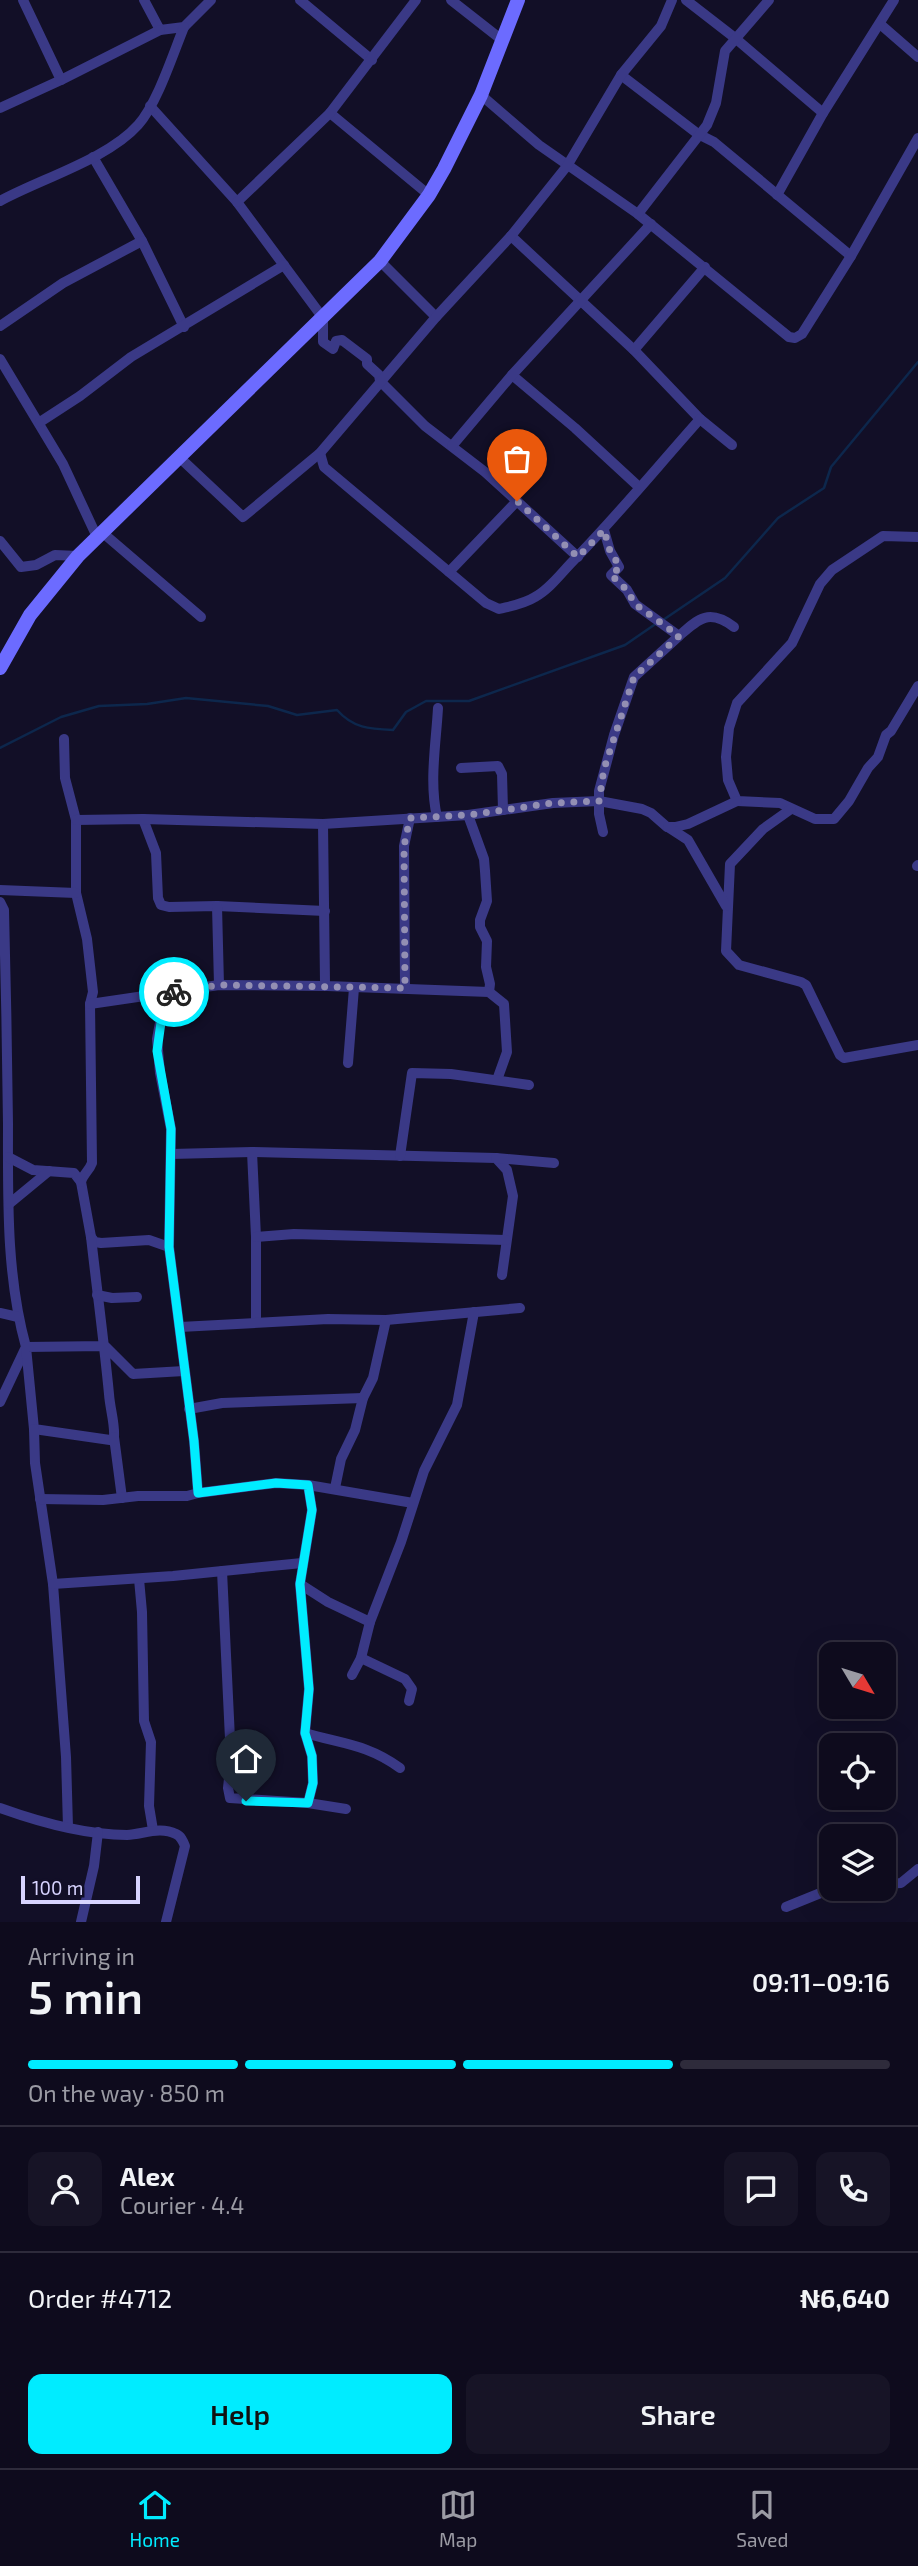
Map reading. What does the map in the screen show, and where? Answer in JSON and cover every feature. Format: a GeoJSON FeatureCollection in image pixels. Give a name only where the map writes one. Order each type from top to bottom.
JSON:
{"type":"FeatureCollection","features":[{"type":"Feature","properties":{"kind":"main road"},"geometry":{"type":"LineString","coordinates":[[0,667],[30,615],[78,556],[380,261],[429,195],[481,95],[518,0]]}},
{"type":"Feature","properties":{"kind":"street"},"geometry":{"type":"LineString","coordinates":[[23,0],[61,80]]}},
{"type":"Feature","properties":{"kind":"street"},"geometry":{"type":"LineString","coordinates":[[144,0],[160,30]]}},
{"type":"Feature","properties":{"kind":"street"},"geometry":{"type":"LineString","coordinates":[[0,201],[93,157],[140,124],[184,27],[211,0]]}},
{"type":"Feature","properties":{"kind":"street"},"geometry":{"type":"LineString","coordinates":[[300,0],[372,60]]}},
{"type":"Feature","properties":{"kind":"street"},"geometry":{"type":"LineString","coordinates":[[237,202],[330,113],[416,0]]}},
{"type":"Feature","properties":{"kind":"street"},"geometry":{"type":"LineString","coordinates":[[451,0],[502,40]]}},
{"type":"Feature","properties":{"kind":"street"},"geometry":{"type":"LineString","coordinates":[[179,457],[243,517],[320,453],[436,317],[511,236],[567,166],[621,75],[661,26],[672,0]]}},
{"type":"Feature","properties":{"kind":"street"},"geometry":{"type":"LineString","coordinates":[[686,0],[823,113]]}},
{"type":"Feature","properties":{"kind":"street"},"geometry":{"type":"LineString","coordinates":[[638,214],[707,125],[712,114],[725,51],[769,0]]}},
{"type":"Feature","properties":{"kind":"street"},"geometry":{"type":"LineString","coordinates":[[777,195],[823,113],[894,0]]}},
{"type":"Feature","properties":{"kind":"street"},"geometry":{"type":"LineString","coordinates":[[880,24],[918,57]]}},
{"type":"Feature","properties":{"kind":"street"},"geometry":{"type":"LineString","coordinates":[[0,108],[160,30],[184,27]]}},
{"type":"Feature","properties":{"kind":"street"},"geometry":{"type":"LineString","coordinates":[[621,75],[698,134],[714,142],[850,256]]}},
{"type":"Feature","properties":{"kind":"street"},"geometry":{"type":"LineString","coordinates":[[481,95],[539,145],[638,214],[789,337],[795,338],[802,334],[850,256],[918,138]]}},
{"type":"Feature","properties":{"kind":"street"},"geometry":{"type":"LineString","coordinates":[[150,106],[237,202],[323,318],[323,342],[327,347],[333,349],[336,341],[342,340],[367,359],[367,364],[379,375],[380,381],[425,426],[517,501],[578,557]]}},
{"type":"Feature","properties":{"kind":"street"},"geometry":{"type":"LineString","coordinates":[[330,113],[429,195]]}},
{"type":"Feature","properties":{"kind":"street"},"geometry":{"type":"LineString","coordinates":[[93,157],[142,241],[184,327]]}},
{"type":"Feature","properties":{"kind":"street"},"geometry":{"type":"LineString","coordinates":[[452,446],[512,375],[651,224]]}},
{"type":"Feature","properties":{"kind":"street"},"geometry":{"type":"LineString","coordinates":[[511,236],[634,350],[701,419],[732,445]]}},
{"type":"Feature","properties":{"kind":"street"},"geometry":{"type":"LineString","coordinates":[[0,326],[63,284],[142,241]]}},
{"type":"Feature","properties":{"kind":"street"},"geometry":{"type":"LineString","coordinates":[[380,261],[436,317]]}},
{"type":"Feature","properties":{"kind":"street"},"geometry":{"type":"LineString","coordinates":[[40,422],[80,396],[119,365],[284,265]]}},
{"type":"Feature","properties":{"kind":"street"},"geometry":{"type":"LineString","coordinates":[[634,350],[705,267]]}},
{"type":"Feature","properties":{"kind":"street"},"geometry":{"type":"LineString","coordinates":[[0,359],[40,422],[100,535],[201,617]]}},
{"type":"Feature","properties":{"kind":"street"},"geometry":{"type":"LineString","coordinates":[[512,375],[639,487]]}},
{"type":"Feature","properties":{"kind":"street"},"geometry":{"type":"LineString","coordinates":[[320,453],[324,467],[486,603],[499,609],[519,605],[537,597],[604,530],[701,419]]}},
{"type":"Feature","properties":{"kind":"street"},"geometry":{"type":"LineString","coordinates":[[449,572],[517,501]]}},
{"type":"Feature","properties":{"kind":"street"},"geometry":{"type":"LineString","coordinates":[[604,530],[610,551],[620,567],[611,575],[627,590],[635,604],[679,636]]}},
{"type":"Feature","properties":{"kind":"street"},"geometry":{"type":"LineString","coordinates":[[737,801],[728,779],[726,757],[729,728],[737,703],[792,643],[820,584],[832,569],[883,536],[918,537]]}},
{"type":"Feature","properties":{"kind":"street"},"geometry":{"type":"LineString","coordinates":[[0,541],[21,567],[36,565],[55,555],[78,556]]}},
{"type":"Feature","properties":{"kind":"street"},"geometry":{"type":"LineString","coordinates":[[603,832],[599,801],[604,769],[634,677],[699,619],[715,617],[734,627]]}},
{"type":"Feature","properties":{"kind":"street"},"geometry":{"type":"LineString","coordinates":[[667,827],[688,824],[737,801],[780,803],[815,819],[834,819],[878,757],[886,735],[918,686]]}},
{"type":"Feature","properties":{"kind":"street"},"geometry":{"type":"LineString","coordinates":[[437,817],[433,775],[438,708]]}},
{"type":"Feature","properties":{"kind":"street"},"geometry":{"type":"LineString","coordinates":[[8,1157],[33,1170],[79,1177],[89,1170],[92,1163],[90,1004],[93,992],[87,939],[76,893],[76,820],[65,778],[64,739]]}},
{"type":"Feature","properties":{"kind":"street"},"geometry":{"type":"LineString","coordinates":[[461,768],[498,766],[502,774],[503,810]]}},
{"type":"Feature","properties":{"kind":"street"},"geometry":{"type":"LineString","coordinates":[[76,820],[323,824],[468,815],[553,803],[599,801],[642,808],[688,840],[727,907]]}},
{"type":"Feature","properties":{"kind":"street"},"geometry":{"type":"LineString","coordinates":[[791,809],[763,829],[730,864],[726,951],[739,965],[806,985],[844,1058],[918,1045]]}},
{"type":"Feature","properties":{"kind":"street"},"geometry":{"type":"LineString","coordinates":[[468,815],[484,859],[487,901],[480,927],[488,941],[486,967],[489,992]]}},
{"type":"Feature","properties":{"kind":"street"},"geometry":{"type":"LineString","coordinates":[[405,988],[404,846],[410,818]]}},
{"type":"Feature","properties":{"kind":"street"},"geometry":{"type":"LineString","coordinates":[[143,819],[156,853],[158,898],[161,905],[169,908],[217,906],[325,911]]}},
{"type":"Feature","properties":{"kind":"street"},"geometry":{"type":"LineString","coordinates":[[323,824],[327,986]]}},
{"type":"Feature","properties":{"kind":"street"},"geometry":{"type":"LineString","coordinates":[[0,890],[76,893]]}},
{"type":"Feature","properties":{"kind":"street"},"geometry":{"type":"LineString","coordinates":[[0,902],[4,910],[8,1157],[4,1183],[9,1204],[13,1285],[26,1347],[35,1463],[53,1584],[66,1757],[68,1827]]}},
{"type":"Feature","properties":{"kind":"street"},"geometry":{"type":"LineString","coordinates":[[217,906],[219,985]]}},
{"type":"Feature","properties":{"kind":"street"},"geometry":{"type":"LineString","coordinates":[[90,1004],[219,985],[489,992],[504,1004],[506,1018],[507,1052],[497,1080]]}},
{"type":"Feature","properties":{"kind":"street"},"geometry":{"type":"LineString","coordinates":[[348,1063],[354,988]]}},
{"type":"Feature","properties":{"kind":"street"},"geometry":{"type":"LineString","coordinates":[[167,993],[157,1051],[169,1112],[169,1247],[198,1493]]}},
{"type":"Feature","properties":{"kind":"street"},"geometry":{"type":"LineString","coordinates":[[400,1156],[412,1073],[451,1074],[530,1085]]}},
{"type":"Feature","properties":{"kind":"street"},"geometry":{"type":"LineString","coordinates":[[171,1154],[253,1152],[496,1158],[554,1163]]}},
{"type":"Feature","properties":{"kind":"street"},"geometry":{"type":"LineString","coordinates":[[253,1152],[256,1322]]}},
{"type":"Feature","properties":{"kind":"street"},"geometry":{"type":"LineString","coordinates":[[496,1158],[507,1170],[513,1196],[502,1275]]}},
{"type":"Feature","properties":{"kind":"street"},"geometry":{"type":"LineString","coordinates":[[9,1204],[49,1171]]}},
{"type":"Feature","properties":{"kind":"street"},"geometry":{"type":"LineString","coordinates":[[79,1177],[91,1237],[122,1498]]}},
{"type":"Feature","properties":{"kind":"street"},"geometry":{"type":"LineString","coordinates":[[256,1237],[294,1234],[506,1240]]}},
{"type":"Feature","properties":{"kind":"street"},"geometry":{"type":"LineString","coordinates":[[91,1237],[95,1242],[101,1243],[149,1241],[169,1247]]}},
{"type":"Feature","properties":{"kind":"street"},"geometry":{"type":"LineString","coordinates":[[97,1295],[112,1298],[137,1297]]}},
{"type":"Feature","properties":{"kind":"street"},"geometry":{"type":"LineString","coordinates":[[180,1327],[256,1322],[386,1320],[520,1308]]}},
{"type":"Feature","properties":{"kind":"street"},"geometry":{"type":"LineString","coordinates":[[0,1312],[18,1317]]}},
{"type":"Feature","properties":{"kind":"street"},"geometry":{"type":"LineString","coordinates":[[352,1675],[361,1658],[370,1622],[428,1462],[457,1405],[474,1312]]}},
{"type":"Feature","properties":{"kind":"street"},"geometry":{"type":"LineString","coordinates":[[335,1488],[341,1459],[355,1430],[363,1398],[373,1378],[386,1320]]}},
{"type":"Feature","properties":{"kind":"street"},"geometry":{"type":"LineString","coordinates":[[26,1347],[105,1346],[133,1374],[184,1371]]}},
{"type":"Feature","properties":{"kind":"street"},"geometry":{"type":"LineString","coordinates":[[0,1402],[26,1347]]}},
{"type":"Feature","properties":{"kind":"street"},"geometry":{"type":"LineString","coordinates":[[189,1409],[222,1403],[363,1398]]}},
{"type":"Feature","properties":{"kind":"street"},"geometry":{"type":"LineString","coordinates":[[34,1429],[110,1440],[114,1437]]}},
{"type":"Feature","properties":{"kind":"street"},"geometry":{"type":"LineString","coordinates":[[40,1499],[86,1501],[187,1496],[276,1483],[335,1488],[413,1503]]}},
{"type":"Feature","properties":{"kind":"street"},"geometry":{"type":"LineString","coordinates":[[308,1485],[312,1510],[300,1584],[309,1689],[305,1733],[312,1756],[313,1783],[308,1803]]}},
{"type":"Feature","properties":{"kind":"street"},"geometry":{"type":"LineString","coordinates":[[53,1584],[139,1579],[302,1563]]}},
{"type":"Feature","properties":{"kind":"street"},"geometry":{"type":"LineString","coordinates":[[222,1570],[231,1760],[228,1788],[230,1798],[308,1803],[346,1809]]}},
{"type":"Feature","properties":{"kind":"street"},"geometry":{"type":"LineString","coordinates":[[139,1579],[144,1721],[151,1742],[149,1806],[153,1830]]}},
{"type":"Feature","properties":{"kind":"street"},"geometry":{"type":"LineString","coordinates":[[300,1584],[328,1602],[370,1622]]}},
{"type":"Feature","properties":{"kind":"street"},"geometry":{"type":"LineString","coordinates":[[361,1658],[405,1679],[412,1689],[409,1701]]}},
{"type":"Feature","properties":{"kind":"street"},"geometry":{"type":"LineString","coordinates":[[305,1733],[369,1749],[400,1768]]}},
{"type":"Feature","properties":{"kind":"street"},"geometry":{"type":"LineString","coordinates":[[0,1808],[68,1827],[98,1832],[129,1835],[153,1830],[177,1834],[185,1846],[166,1922]]}},
{"type":"Feature","properties":{"kind":"street"},"geometry":{"type":"LineString","coordinates":[[81,1922],[94,1866],[98,1832]]}},
{"type":"Feature","properties":{"kind":"street"},"geometry":{"type":"LineString","coordinates":[[896,1883],[901,1883],[918,1869]]}},
{"type":"Feature","properties":{"kind":"street"},"geometry":{"type":"LineString","coordinates":[[786,1907],[819,1894]]}},
{"type":"Feature","properties":{"kind":"waterway"},"geometry":{"type":"LineString","coordinates":[[663,620],[725,578],[778,518],[824,488],[831,467],[918,362]]}},
{"type":"Feature","properties":{"kind":"waterway"},"geometry":{"type":"LineString","coordinates":[[0,748],[61,717],[99,706],[147,704],[186,698],[268,706],[297,715],[337,710],[349,721],[362,726],[393,730],[406,712],[426,701],[469,701],[625,645],[657,623]]}},
{"type":"Feature","properties":{"kind":"way so far"},"geometry":{"type":"LineString","coordinates":[[174,992],[219,985],[405,988],[404,846],[410,818],[468,815],[573,801],[599,801],[604,769],[634,677],[679,636],[635,604],[627,590],[611,575],[620,567],[610,551],[604,530],[578,557],[517,501]]}},
{"type":"Feature","properties":{"kind":"route"},"geometry":{"type":"LineString","coordinates":[[174,992],[167,993],[164,1001],[157,1051],[171,1129],[169,1247],[194,1441],[198,1493],[276,1483],[308,1485],[312,1510],[300,1584],[309,1689],[305,1733],[312,1756],[313,1783],[308,1803],[246,1801]]}}]}
